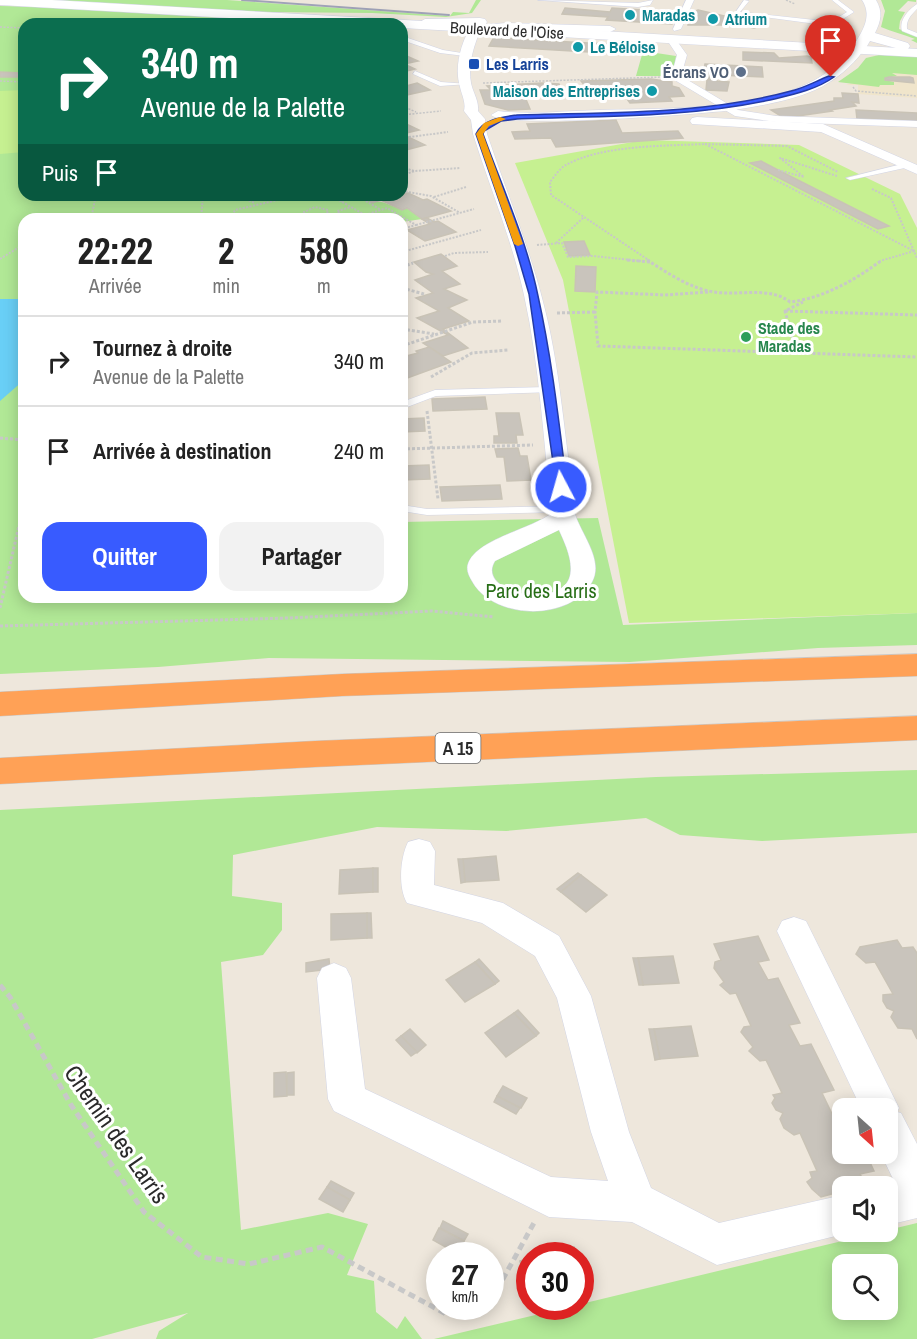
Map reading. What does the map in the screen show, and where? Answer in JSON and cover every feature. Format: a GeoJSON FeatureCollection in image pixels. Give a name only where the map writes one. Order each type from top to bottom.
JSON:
{"type":"FeatureCollection","features":[{"type":"Feature","properties":{"kind":"highway"},"geometry":{"type":"LineString","coordinates":[[0,704],[342,685],[917,665]]}},
{"type":"Feature","properties":{"kind":"highway","name":"A 15"},"geometry":{"type":"LineString","coordinates":[[0,771],[315,754],[917,728]]}},
{"type":"Feature","properties":{"kind":"main road"},"geometry":{"type":"LineString","coordinates":[[862,43],[876,18],[875,9],[869,0]]}},
{"type":"Feature","properties":{"kind":"main road","name":"Boulevard de l'Oise"},"geometry":{"type":"LineString","coordinates":[[0,1],[291,18]]}},
{"type":"Feature","properties":{"kind":"main road","name":"Boulevard de l'Oise"},"geometry":{"type":"LineString","coordinates":[[241,15],[481,20],[910,47]]}},
{"type":"Feature","properties":{"kind":"main road","name":"Boulevard de l'Oise"},"geometry":{"type":"LineString","coordinates":[[408,20],[481,20],[610,30],[862,43],[917,53]]}},
{"type":"Feature","properties":{"kind":"street"},"geometry":{"type":"LineString","coordinates":[[677,29],[690,0]]}},
{"type":"Feature","properties":{"kind":"street"},"geometry":{"type":"LineString","coordinates":[[481,20],[465,54],[465,84],[486,118],[538,313],[563,512],[576,539],[582,577],[581,583],[568,594],[549,602],[513,602],[498,596],[487,587],[480,572],[483,559],[496,549],[552,526],[563,512]]}},
{"type":"Feature","properties":{"kind":"street"},"geometry":{"type":"LineString","coordinates":[[674,43],[682,56],[676,76],[734,112],[772,119],[917,124]]}},
{"type":"Feature","properties":{"kind":"street"},"geometry":{"type":"LineString","coordinates":[[486,118],[684,111],[776,98],[808,88],[840,71],[862,43]]}},
{"type":"Feature","properties":{"kind":"street"},"geometry":{"type":"LineString","coordinates":[[684,111],[695,121],[702,123],[823,128],[911,168]]}},
{"type":"Feature","properties":{"kind":"street"},"geometry":{"type":"LineString","coordinates":[[419,851],[418,894],[491,912],[547,946],[574,996],[610,1132],[636,1202]]}},
{"type":"Feature","properties":{"kind":"street"},"geometry":{"type":"LineString","coordinates":[[794,931],[874,1098]]}},
{"type":"Feature","properties":{"kind":"street"},"geometry":{"type":"LineString","coordinates":[[334,978],[347,1099],[549,1197],[636,1202],[717,1244],[832,1218]]}},
{"type":"Feature","properties":{"kind":"street"},"geometry":{"type":"LineString","coordinates":[[898,1147],[917,1186]]}},
{"type":"Feature","properties":{"kind":"street"},"geometry":{"type":"LineString","coordinates":[[898,1202],[917,1198]]}},
{"type":"Feature","properties":{"kind":"lane"},"geometry":{"type":"LineString","coordinates":[[541,0],[632,5],[646,4],[650,0]]}},
{"type":"Feature","properties":{"kind":"lane"},"geometry":{"type":"LineString","coordinates":[[746,1],[738,11],[739,13],[824,23],[836,21],[851,12],[835,0]]}},
{"type":"Feature","properties":{"kind":"lane"},"geometry":{"type":"LineString","coordinates":[[917,6],[905,20],[903,26],[904,30],[917,34]]}},
{"type":"Feature","properties":{"kind":"lane"},"geometry":{"type":"LineString","coordinates":[[408,40],[442,52],[465,54]]}},
{"type":"Feature","properties":{"kind":"lane"},"geometry":{"type":"LineString","coordinates":[[415,73],[440,84],[465,84]]}},
{"type":"Feature","properties":{"kind":"lane"},"geometry":{"type":"LineString","coordinates":[[850,178],[911,168]]}},
{"type":"Feature","properties":{"kind":"lane"},"geometry":{"type":"LineString","coordinates":[[408,404],[443,393],[549,390]]}},
{"type":"Feature","properties":{"kind":"lane"},"geometry":{"type":"LineString","coordinates":[[408,509],[439,512],[563,512]]}},
{"type":"Feature","properties":{"kind":"path"},"geometry":{"type":"LineString","coordinates":[[0,27],[18,28]]}},
{"type":"Feature","properties":{"kind":"path"},"geometry":{"type":"LineString","coordinates":[[465,84],[676,76]]}},
{"type":"Feature","properties":{"kind":"path"},"geometry":{"type":"LineString","coordinates":[[0,81],[18,82]]}},
{"type":"Feature","properties":{"kind":"path"},"geometry":{"type":"LineString","coordinates":[[853,87],[856,91],[917,96]]}},
{"type":"Feature","properties":{"kind":"path"},"geometry":{"type":"LineString","coordinates":[[408,108],[417,112]]}},
{"type":"Feature","properties":{"kind":"path"},"geometry":{"type":"LineString","coordinates":[[408,114],[441,111]]}},
{"type":"Feature","properties":{"kind":"path"},"geometry":{"type":"LineString","coordinates":[[408,137],[448,132]]}},
{"type":"Feature","properties":{"kind":"path"},"geometry":{"type":"LineString","coordinates":[[705,144],[852,221],[914,250]]}},
{"type":"Feature","properties":{"kind":"path"},"geometry":{"type":"LineString","coordinates":[[713,292],[678,280],[551,195],[550,182],[564,165],[602,153],[632,148],[705,144],[787,146],[844,175],[837,176],[780,158],[804,177],[778,170]]}},
{"type":"Feature","properties":{"kind":"path"},"geometry":{"type":"LineString","coordinates":[[408,173],[460,168]]}},
{"type":"Feature","properties":{"kind":"path"},"geometry":{"type":"LineString","coordinates":[[408,169],[415,171]]}},
{"type":"Feature","properties":{"kind":"path"},"geometry":{"type":"LineString","coordinates":[[850,178],[891,198],[917,258]]}},
{"type":"Feature","properties":{"kind":"path"},"geometry":{"type":"LineString","coordinates":[[433,197],[466,187]]}},
{"type":"Feature","properties":{"kind":"path"},"geometry":{"type":"LineString","coordinates":[[408,190],[433,197],[460,213]]}},
{"type":"Feature","properties":{"kind":"path"},"geometry":{"type":"LineString","coordinates":[[251,201],[256,203]]}},
{"type":"Feature","properties":{"kind":"path"},"geometry":{"type":"LineString","coordinates":[[234,213],[235,210],[256,203],[271,201]]}},
{"type":"Feature","properties":{"kind":"path"},"geometry":{"type":"LineString","coordinates":[[340,201],[362,213]]}},
{"type":"Feature","properties":{"kind":"path"},"geometry":{"type":"LineString","coordinates":[[367,201],[382,210]]}},
{"type":"Feature","properties":{"kind":"path"},"geometry":{"type":"LineString","coordinates":[[305,213],[319,207],[328,213],[351,207]]}},
{"type":"Feature","properties":{"kind":"path"},"geometry":{"type":"LineString","coordinates":[[372,213],[387,208],[396,213]]}},
{"type":"Feature","properties":{"kind":"path"},"geometry":{"type":"LineString","coordinates":[[408,227],[474,209]]}},
{"type":"Feature","properties":{"kind":"path"},"geometry":{"type":"LineString","coordinates":[[555,244],[584,217]]}},
{"type":"Feature","properties":{"kind":"path"},"geometry":{"type":"LineString","coordinates":[[408,220],[416,225]]}},
{"type":"Feature","properties":{"kind":"path"},"geometry":{"type":"LineString","coordinates":[[408,250],[481,230]]}},
{"type":"Feature","properties":{"kind":"path"},"geometry":{"type":"LineString","coordinates":[[519,246],[562,243],[568,257],[593,256],[651,262]]}},
{"type":"Feature","properties":{"kind":"path"},"geometry":{"type":"LineString","coordinates":[[0,259],[18,248]]}},
{"type":"Feature","properties":{"kind":"path"},"geometry":{"type":"LineString","coordinates":[[785,311],[857,278],[884,258],[914,250]]}},
{"type":"Feature","properties":{"kind":"path"},"geometry":{"type":"LineString","coordinates":[[445,256],[454,253],[488,252]]}},
{"type":"Feature","properties":{"kind":"path"},"geometry":{"type":"LineString","coordinates":[[408,265],[413,263]]}},
{"type":"Feature","properties":{"kind":"path"},"geometry":{"type":"LineString","coordinates":[[408,289],[424,294]]}},
{"type":"Feature","properties":{"kind":"path"},"geometry":{"type":"LineString","coordinates":[[808,300],[790,302],[781,295],[713,292],[665,295],[597,292],[595,312],[598,346],[917,357]]}},
{"type":"Feature","properties":{"kind":"path"},"geometry":{"type":"LineString","coordinates":[[785,311],[917,315]]}},
{"type":"Feature","properties":{"kind":"path"},"geometry":{"type":"LineString","coordinates":[[785,311],[796,352]]}},
{"type":"Feature","properties":{"kind":"path"},"geometry":{"type":"LineString","coordinates":[[538,313],[595,312]]}},
{"type":"Feature","properties":{"kind":"path"},"geometry":{"type":"LineString","coordinates":[[408,344],[473,322],[502,321]]}},
{"type":"Feature","properties":{"kind":"path"},"geometry":{"type":"LineString","coordinates":[[408,330],[437,334]]}},
{"type":"Feature","properties":{"kind":"path"},"geometry":{"type":"LineString","coordinates":[[425,379],[445,372],[463,358],[477,351],[508,350]]}},
{"type":"Feature","properties":{"kind":"path"},"geometry":{"type":"LineString","coordinates":[[425,397],[439,512]]}},
{"type":"Feature","properties":{"kind":"path"},"geometry":{"type":"LineString","coordinates":[[0,438],[18,440]]}},
{"type":"Feature","properties":{"kind":"path"},"geometry":{"type":"LineString","coordinates":[[408,449],[556,444]]}},
{"type":"Feature","properties":{"kind":"path"},"geometry":{"type":"LineString","coordinates":[[0,608],[18,530]]}},
{"type":"Feature","properties":{"kind":"path"},"geometry":{"type":"LineString","coordinates":[[0,626],[432,611],[506,618],[513,602]]}},
{"type":"Feature","properties":{"kind":"path","name":"Chemin des Larris"},"geometry":{"type":"LineString","coordinates":[[0,986],[10,997],[71,1105],[144,1212],[202,1257],[249,1264],[322,1247],[426,1303]]}},
{"type":"Feature","properties":{"kind":"path"},"geometry":{"type":"LineString","coordinates":[[504,1279],[549,1197]]}},
{"type":"Feature","properties":{"kind":"shaded area"},"geometry":{"type":"Polygon","coordinates":[[[917,59],[917,98],[858,94],[858,85],[846,85],[917,59]]]}},
{"type":"Feature","properties":{"kind":"green space"},"geometry":{"type":"Polygon","coordinates":[[[18,0],[227,0],[450,16],[453,12],[469,13],[476,0],[481,0],[472,13],[446,17],[372,13],[266,12],[18,0]]]}},
{"type":"Feature","properties":{"kind":"green space"},"geometry":{"type":"Polygon","coordinates":[[[881,0],[916,0],[916,2],[908,1],[898,11],[905,12],[899,29],[917,36],[917,43],[911,40],[915,39],[881,27],[885,11],[881,0]]]}},
{"type":"Feature","properties":{"kind":"green space","name":"Parc des Larris"},"geometry":{"type":"Polygon","coordinates":[[[0,6],[247,18],[18,18],[18,201],[371,201],[407,208],[422,219],[408,221],[408,213],[18,213],[18,603],[408,603],[408,522],[598,518],[623,625],[917,613],[917,645],[818,648],[630,662],[269,658],[158,667],[0,674],[0,6]]]}},
{"type":"Feature","properties":{"kind":"green space"},"geometry":{"type":"Polygon","coordinates":[[[643,51],[676,56],[673,76],[636,76],[643,51]]]}},
{"type":"Feature","properties":{"kind":"green space"},"geometry":{"type":"Polygon","coordinates":[[[879,55],[917,57],[917,75],[892,73],[897,76],[885,78],[885,80],[894,82],[894,85],[880,85],[879,87],[838,82],[858,68],[866,58],[879,55]]]}},
{"type":"Feature","properties":{"kind":"green space"},"geometry":{"type":"Polygon","coordinates":[[[18,90],[18,152],[0,154],[0,91],[18,90]]]}},
{"type":"Feature","properties":{"kind":"green space","name":"Stade des Maradas"},"geometry":{"type":"Polygon","coordinates":[[[644,140],[799,145],[900,194],[917,228],[917,613],[629,623],[563,280],[515,163],[644,140]]]}},
{"type":"Feature","properties":{"kind":"green space"},"geometry":{"type":"Polygon","coordinates":[[[917,770],[917,833],[762,841],[680,835],[646,818],[506,831],[377,827],[233,855],[232,896],[282,903],[282,930],[263,955],[221,962],[241,1230],[328,1213],[368,1224],[347,1275],[374,1281],[376,1312],[397,1329],[405,1316],[422,1339],[156,1339],[159,1331],[188,1313],[92,1339],[0,1339],[0,810],[656,777],[917,770]]]}},
{"type":"Feature","properties":{"kind":"green space"},"geometry":{"type":"Polygon","coordinates":[[[917,1223],[917,1339],[434,1339],[516,1320],[594,1320],[594,1301],[838,1242],[898,1242],[898,1228],[917,1223]]]}},
{"type":"Feature","properties":{"kind":"water"},"geometry":{"type":"Polygon","coordinates":[[[0,299],[18,299],[18,385],[0,401],[0,299]]]}},
{"type":"Feature","properties":{"kind":"building","name":"Maradas"},"geometry":{"type":"Polygon","coordinates":[[[565,8],[610,12],[612,8],[676,12],[672,24],[606,20],[608,17],[562,14],[565,8]]]}},
{"type":"Feature","properties":{"kind":"building","name":"Atrium"},"geometry":{"type":"Polygon","coordinates":[[[698,10],[764,25],[754,28],[739,25],[733,27],[688,25],[690,13],[698,10]]]}},
{"type":"Feature","properties":{"kind":"building","name":"Le Béloise"},"geometry":{"type":"Polygon","coordinates":[[[494,37],[643,46],[640,55],[489,46],[494,37]]]}},
{"type":"Feature","properties":{"kind":"building"},"geometry":{"type":"Polygon","coordinates":[[[743,52],[774,53],[779,58],[807,56],[811,57],[812,63],[743,60],[743,52]]]}},
{"type":"Feature","properties":{"kind":"building"},"geometry":{"type":"Polygon","coordinates":[[[408,57],[418,61],[408,63],[408,57]]]}},
{"type":"Feature","properties":{"kind":"building"},"geometry":{"type":"Polygon","coordinates":[[[705,64],[762,67],[763,77],[718,75],[717,81],[729,82],[727,91],[706,90],[707,80],[713,79],[705,79],[710,75],[703,74],[705,64]]]}},
{"type":"Feature","properties":{"kind":"building"},"geometry":{"type":"Polygon","coordinates":[[[0,72],[18,73],[18,77],[0,77],[0,72]]]}},
{"type":"Feature","properties":{"kind":"building"},"geometry":{"type":"Polygon","coordinates":[[[889,77],[910,77],[913,78],[914,83],[885,80],[889,77]]]}},
{"type":"Feature","properties":{"kind":"building","name":"Maison des Entreprises"},"geometry":{"type":"Polygon","coordinates":[[[651,79],[672,82],[672,86],[679,88],[684,96],[669,97],[672,101],[630,103],[621,91],[586,92],[584,87],[586,87],[581,81],[651,79]]]}},
{"type":"Feature","properties":{"kind":"building"},"geometry":{"type":"Polygon","coordinates":[[[417,83],[430,90],[408,95],[408,85],[417,83]]]}},
{"type":"Feature","properties":{"kind":"building","name":"Maison des Entreprises"},"geometry":{"type":"Polygon","coordinates":[[[559,84],[563,93],[528,95],[525,97],[530,109],[508,110],[485,104],[480,90],[491,90],[487,86],[559,84]]]}},
{"type":"Feature","properties":{"kind":"building"},"geometry":{"type":"Polygon","coordinates":[[[842,93],[858,94],[859,103],[852,102],[856,106],[830,110],[832,111],[784,118],[771,110],[834,101],[834,98],[843,98],[842,93]]]}},
{"type":"Feature","properties":{"kind":"building"},"geometry":{"type":"Polygon","coordinates":[[[856,110],[917,113],[917,121],[857,119],[856,110]]]}},
{"type":"Feature","properties":{"kind":"building"},"geometry":{"type":"Polygon","coordinates":[[[616,120],[622,133],[678,131],[683,138],[556,147],[551,138],[515,139],[512,132],[530,131],[527,124],[616,120]]]}},
{"type":"Feature","properties":{"kind":"building"},"geometry":{"type":"Polygon","coordinates":[[[408,125],[419,130],[408,133],[408,125]]]}},
{"type":"Feature","properties":{"kind":"building"},"geometry":{"type":"Polygon","coordinates":[[[408,137],[425,145],[408,149],[408,137]]]}},
{"type":"Feature","properties":{"kind":"building"},"geometry":{"type":"Polygon","coordinates":[[[761,161],[889,226],[878,229],[750,163],[761,161]]]}},
{"type":"Feature","properties":{"kind":"building"},"geometry":{"type":"Polygon","coordinates":[[[408,193],[423,200],[427,199],[451,211],[422,219],[407,208],[402,210],[383,201],[408,201],[408,193]]]}},
{"type":"Feature","properties":{"kind":"building"},"geometry":{"type":"Polygon","coordinates":[[[422,219],[438,221],[456,232],[425,241],[408,231],[430,224],[422,219]]]}},
{"type":"Feature","properties":{"kind":"building"},"geometry":{"type":"Polygon","coordinates":[[[584,241],[590,255],[569,256],[564,242],[584,241]]]}},
{"type":"Feature","properties":{"kind":"building"},"geometry":{"type":"Polygon","coordinates":[[[441,254],[457,266],[442,271],[460,284],[444,289],[467,300],[448,308],[469,321],[443,329],[468,348],[443,356],[423,343],[448,335],[417,318],[439,311],[416,298],[433,293],[415,280],[433,274],[426,272],[414,262],[441,254]]]}},
{"type":"Feature","properties":{"kind":"building"},"geometry":{"type":"Polygon","coordinates":[[[576,266],[596,267],[595,292],[575,291],[576,266]]]}},
{"type":"Feature","properties":{"kind":"building"},"geometry":{"type":"Polygon","coordinates":[[[429,347],[451,362],[408,378],[408,356],[418,353],[416,351],[429,347]]]}},
{"type":"Feature","properties":{"kind":"building"},"geometry":{"type":"Polygon","coordinates":[[[485,397],[487,409],[433,411],[432,399],[485,397]]]}},
{"type":"Feature","properties":{"kind":"building"},"geometry":{"type":"Polygon","coordinates":[[[496,413],[519,413],[523,435],[516,435],[517,443],[494,443],[494,436],[499,436],[496,413]]]}},
{"type":"Feature","properties":{"kind":"building"},"geometry":{"type":"Polygon","coordinates":[[[424,418],[425,431],[408,432],[408,419],[424,418]]]}},
{"type":"Feature","properties":{"kind":"building"},"geometry":{"type":"Polygon","coordinates":[[[518,448],[520,456],[527,456],[531,480],[507,481],[504,457],[497,457],[495,449],[518,448]]]}},
{"type":"Feature","properties":{"kind":"building"},"geometry":{"type":"Polygon","coordinates":[[[429,465],[430,479],[408,480],[408,466],[429,465]]]}},
{"type":"Feature","properties":{"kind":"building"},"geometry":{"type":"Polygon","coordinates":[[[500,485],[502,499],[442,501],[440,487],[500,485]]]}},
{"type":"Feature","properties":{"kind":"building"},"geometry":{"type":"Polygon","coordinates":[[[496,856],[499,880],[465,882],[463,859],[496,856]]]}},
{"type":"Feature","properties":{"kind":"building"},"geometry":{"type":"Polygon","coordinates":[[[458,859],[463,859],[465,882],[461,883],[458,859]]]}},
{"type":"Feature","properties":{"kind":"building"},"geometry":{"type":"Polygon","coordinates":[[[373,868],[373,892],[339,894],[340,870],[373,868]]]}},
{"type":"Feature","properties":{"kind":"building"},"geometry":{"type":"Polygon","coordinates":[[[373,868],[378,868],[378,892],[373,892],[373,868]]]}},
{"type":"Feature","properties":{"kind":"building"},"geometry":{"type":"Polygon","coordinates":[[[578,873],[581,875],[561,892],[557,889],[578,873]]]}},
{"type":"Feature","properties":{"kind":"building"},"geometry":{"type":"Polygon","coordinates":[[[581,875],[607,895],[586,912],[561,892],[581,875]]]}},
{"type":"Feature","properties":{"kind":"building"},"geometry":{"type":"Polygon","coordinates":[[[367,913],[371,913],[372,938],[367,938],[367,913]]]}},
{"type":"Feature","properties":{"kind":"building"},"geometry":{"type":"Polygon","coordinates":[[[367,913],[367,938],[331,940],[331,914],[367,913]]]}},
{"type":"Feature","properties":{"kind":"building"},"geometry":{"type":"Polygon","coordinates":[[[758,936],[769,960],[758,962],[768,980],[778,978],[800,1023],[789,1025],[800,1046],[811,1044],[834,1090],[822,1093],[832,1114],[832,1164],[871,1164],[874,1171],[860,1174],[861,1176],[832,1176],[832,1194],[821,1197],[807,1182],[812,1178],[810,1172],[817,1171],[800,1133],[794,1135],[784,1128],[780,1119],[783,1113],[776,1110],[772,1103],[775,1098],[773,1095],[782,1093],[766,1060],[760,1061],[749,1051],[753,1047],[741,1032],[744,1027],[751,1026],[736,993],[730,994],[720,985],[724,982],[714,968],[715,962],[721,960],[714,944],[758,936]]]}},
{"type":"Feature","properties":{"kind":"building"},"geometry":{"type":"Polygon","coordinates":[[[897,940],[902,948],[913,947],[917,953],[917,1039],[912,1029],[898,1028],[891,1017],[894,1011],[887,1008],[883,995],[893,994],[875,962],[866,963],[856,954],[860,947],[897,940]]]}},
{"type":"Feature","properties":{"kind":"building"},"geometry":{"type":"Polygon","coordinates":[[[673,956],[679,983],[643,985],[638,958],[673,956]]]}},
{"type":"Feature","properties":{"kind":"building"},"geometry":{"type":"Polygon","coordinates":[[[633,958],[638,958],[643,985],[639,985],[633,958]]]}},
{"type":"Feature","properties":{"kind":"building"},"geometry":{"type":"Polygon","coordinates":[[[329,959],[330,969],[306,972],[306,963],[329,959]]]}},
{"type":"Feature","properties":{"kind":"building"},"geometry":{"type":"Polygon","coordinates":[[[479,959],[499,981],[495,984],[475,962],[479,959]]]}},
{"type":"Feature","properties":{"kind":"building"},"geometry":{"type":"Polygon","coordinates":[[[475,962],[495,984],[465,1002],[446,980],[475,962]]]}},
{"type":"Feature","properties":{"kind":"building"},"geometry":{"type":"Polygon","coordinates":[[[518,1010],[539,1033],[536,1036],[514,1013],[518,1010]]]}},
{"type":"Feature","properties":{"kind":"building"},"geometry":{"type":"Polygon","coordinates":[[[514,1013],[536,1036],[506,1057],[485,1033],[514,1013]]]}},
{"type":"Feature","properties":{"kind":"building"},"geometry":{"type":"Polygon","coordinates":[[[691,1026],[698,1056],[660,1059],[654,1029],[691,1026]]]}},
{"type":"Feature","properties":{"kind":"building"},"geometry":{"type":"Polygon","coordinates":[[[410,1029],[426,1045],[417,1053],[401,1036],[410,1029]]]}},
{"type":"Feature","properties":{"kind":"building"},"geometry":{"type":"Polygon","coordinates":[[[649,1029],[654,1029],[660,1059],[655,1060],[649,1029]]]}},
{"type":"Feature","properties":{"kind":"building"},"geometry":{"type":"Polygon","coordinates":[[[401,1036],[417,1052],[411,1056],[396,1040],[401,1036]]]}},
{"type":"Feature","properties":{"kind":"building"},"geometry":{"type":"Polygon","coordinates":[[[286,1072],[287,1096],[274,1097],[274,1073],[286,1072]]]}},
{"type":"Feature","properties":{"kind":"building"},"geometry":{"type":"Polygon","coordinates":[[[294,1072],[294,1095],[287,1095],[287,1073],[294,1072]]]}},
{"type":"Feature","properties":{"kind":"building"},"geometry":{"type":"Polygon","coordinates":[[[503,1086],[527,1098],[521,1108],[497,1096],[503,1086]]]}},
{"type":"Feature","properties":{"kind":"building"},"geometry":{"type":"Polygon","coordinates":[[[497,1096],[520,1108],[516,1114],[494,1102],[497,1096]]]}},
{"type":"Feature","properties":{"kind":"building"},"geometry":{"type":"Polygon","coordinates":[[[331,1181],[354,1193],[350,1200],[327,1187],[331,1181]]]}},
{"type":"Feature","properties":{"kind":"building"},"geometry":{"type":"Polygon","coordinates":[[[327,1187],[350,1200],[343,1212],[319,1199],[327,1187]]]}},
{"type":"Feature","properties":{"kind":"building"},"geometry":{"type":"Polygon","coordinates":[[[443,1221],[468,1234],[464,1241],[440,1228],[443,1221]]]}},
{"type":"Feature","properties":{"kind":"building"},"geometry":{"type":"Polygon","coordinates":[[[439,1228],[464,1241],[437,1242],[433,1240],[439,1228]]]}},
{"type":"Feature","properties":{"kind":"railway"},"geometry":{"type":"LineString","coordinates":[[242,0],[449,15]]}},
{"type":"Feature","properties":{"kind":"slow traffic"},"geometry":{"type":"LineString","coordinates":[[502,119],[486,125],[481,129],[480,134],[518,244]]}},
{"type":"Feature","properties":{"kind":"place","name":"Maradas"},"geometry":{"type":"Point","coordinates":[630,15]}},
{"type":"Feature","properties":{"kind":"place","name":"Atrium"},"geometry":{"type":"Point","coordinates":[713,19]}},
{"type":"Feature","properties":{"kind":"place","name":"Le Béloise"},"geometry":{"type":"Point","coordinates":[578,47]}},
{"type":"Feature","properties":{"kind":"place","name":"Les Larris"},"geometry":{"type":"Point","coordinates":[474,64]}},
{"type":"Feature","properties":{"kind":"place","name":"Écrans VO"},"geometry":{"type":"Point","coordinates":[741,72]}},
{"type":"Feature","properties":{"kind":"place","name":"Maison des Entreprises"},"geometry":{"type":"Point","coordinates":[652,91]}},
{"type":"Feature","properties":{"kind":"place","name":"Stade des Maradas"},"geometry":{"type":"Point","coordinates":[746,337]}},
{"type":"Feature","properties":{"kind":"route"},"geometry":{"type":"LineString","coordinates":[[561,487],[534,294],[480,134],[481,129],[499,119],[517,117],[684,111],[737,105],[776,98],[808,88],[831,77]]}}]}
